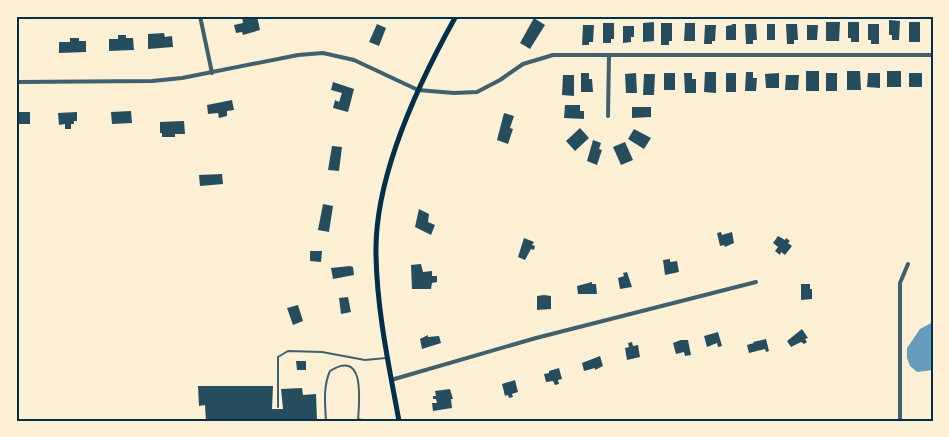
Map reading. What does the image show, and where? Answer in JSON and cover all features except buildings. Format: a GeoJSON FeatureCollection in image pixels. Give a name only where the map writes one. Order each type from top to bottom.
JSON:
{"type":"FeatureCollection","features":[{"type":"Feature","properties":{"kind":"main road"},"geometry":{"type":"LineString","coordinates":[[399,421],[386,358],[380,310],[376,254],[378,221],[384,188],[400,135],[418,90],[456,16]]}},
{"type":"Feature","properties":{"kind":"street"},"geometry":{"type":"LineString","coordinates":[[200,16],[212,73]]}},
{"type":"Feature","properties":{"kind":"street"},"geometry":{"type":"LineString","coordinates":[[16,82],[152,81],[212,73],[298,54],[323,53],[354,60],[418,90],[454,93],[477,92],[500,80],[523,64],[553,55],[933,55]]}},
{"type":"Feature","properties":{"kind":"street"},"geometry":{"type":"LineString","coordinates":[[608,116],[609,55]]}},
{"type":"Feature","properties":{"kind":"street"},"geometry":{"type":"LineString","coordinates":[[900,421],[900,283],[908,264]]}},
{"type":"Feature","properties":{"kind":"street"},"geometry":{"type":"LineString","coordinates":[[391,380],[536,338],[756,282]]}},
{"type":"Feature","properties":{"kind":"lane"},"geometry":{"type":"LineString","coordinates":[[278,407],[278,357],[288,351],[322,352],[365,360],[386,358]]}},
{"type":"Feature","properties":{"kind":"lane"},"geometry":{"type":"LineString","coordinates":[[326,421],[325,394],[327,377],[330,371],[343,365],[350,367],[356,372],[359,382],[358,420],[365,421]]}},
{"type":"Feature","properties":{"kind":"water"},"geometry":{"type":"Polygon","coordinates":[[[933,322],[933,370],[917,372],[910,366],[907,358],[907,348],[920,329],[933,322]]]}}]}
